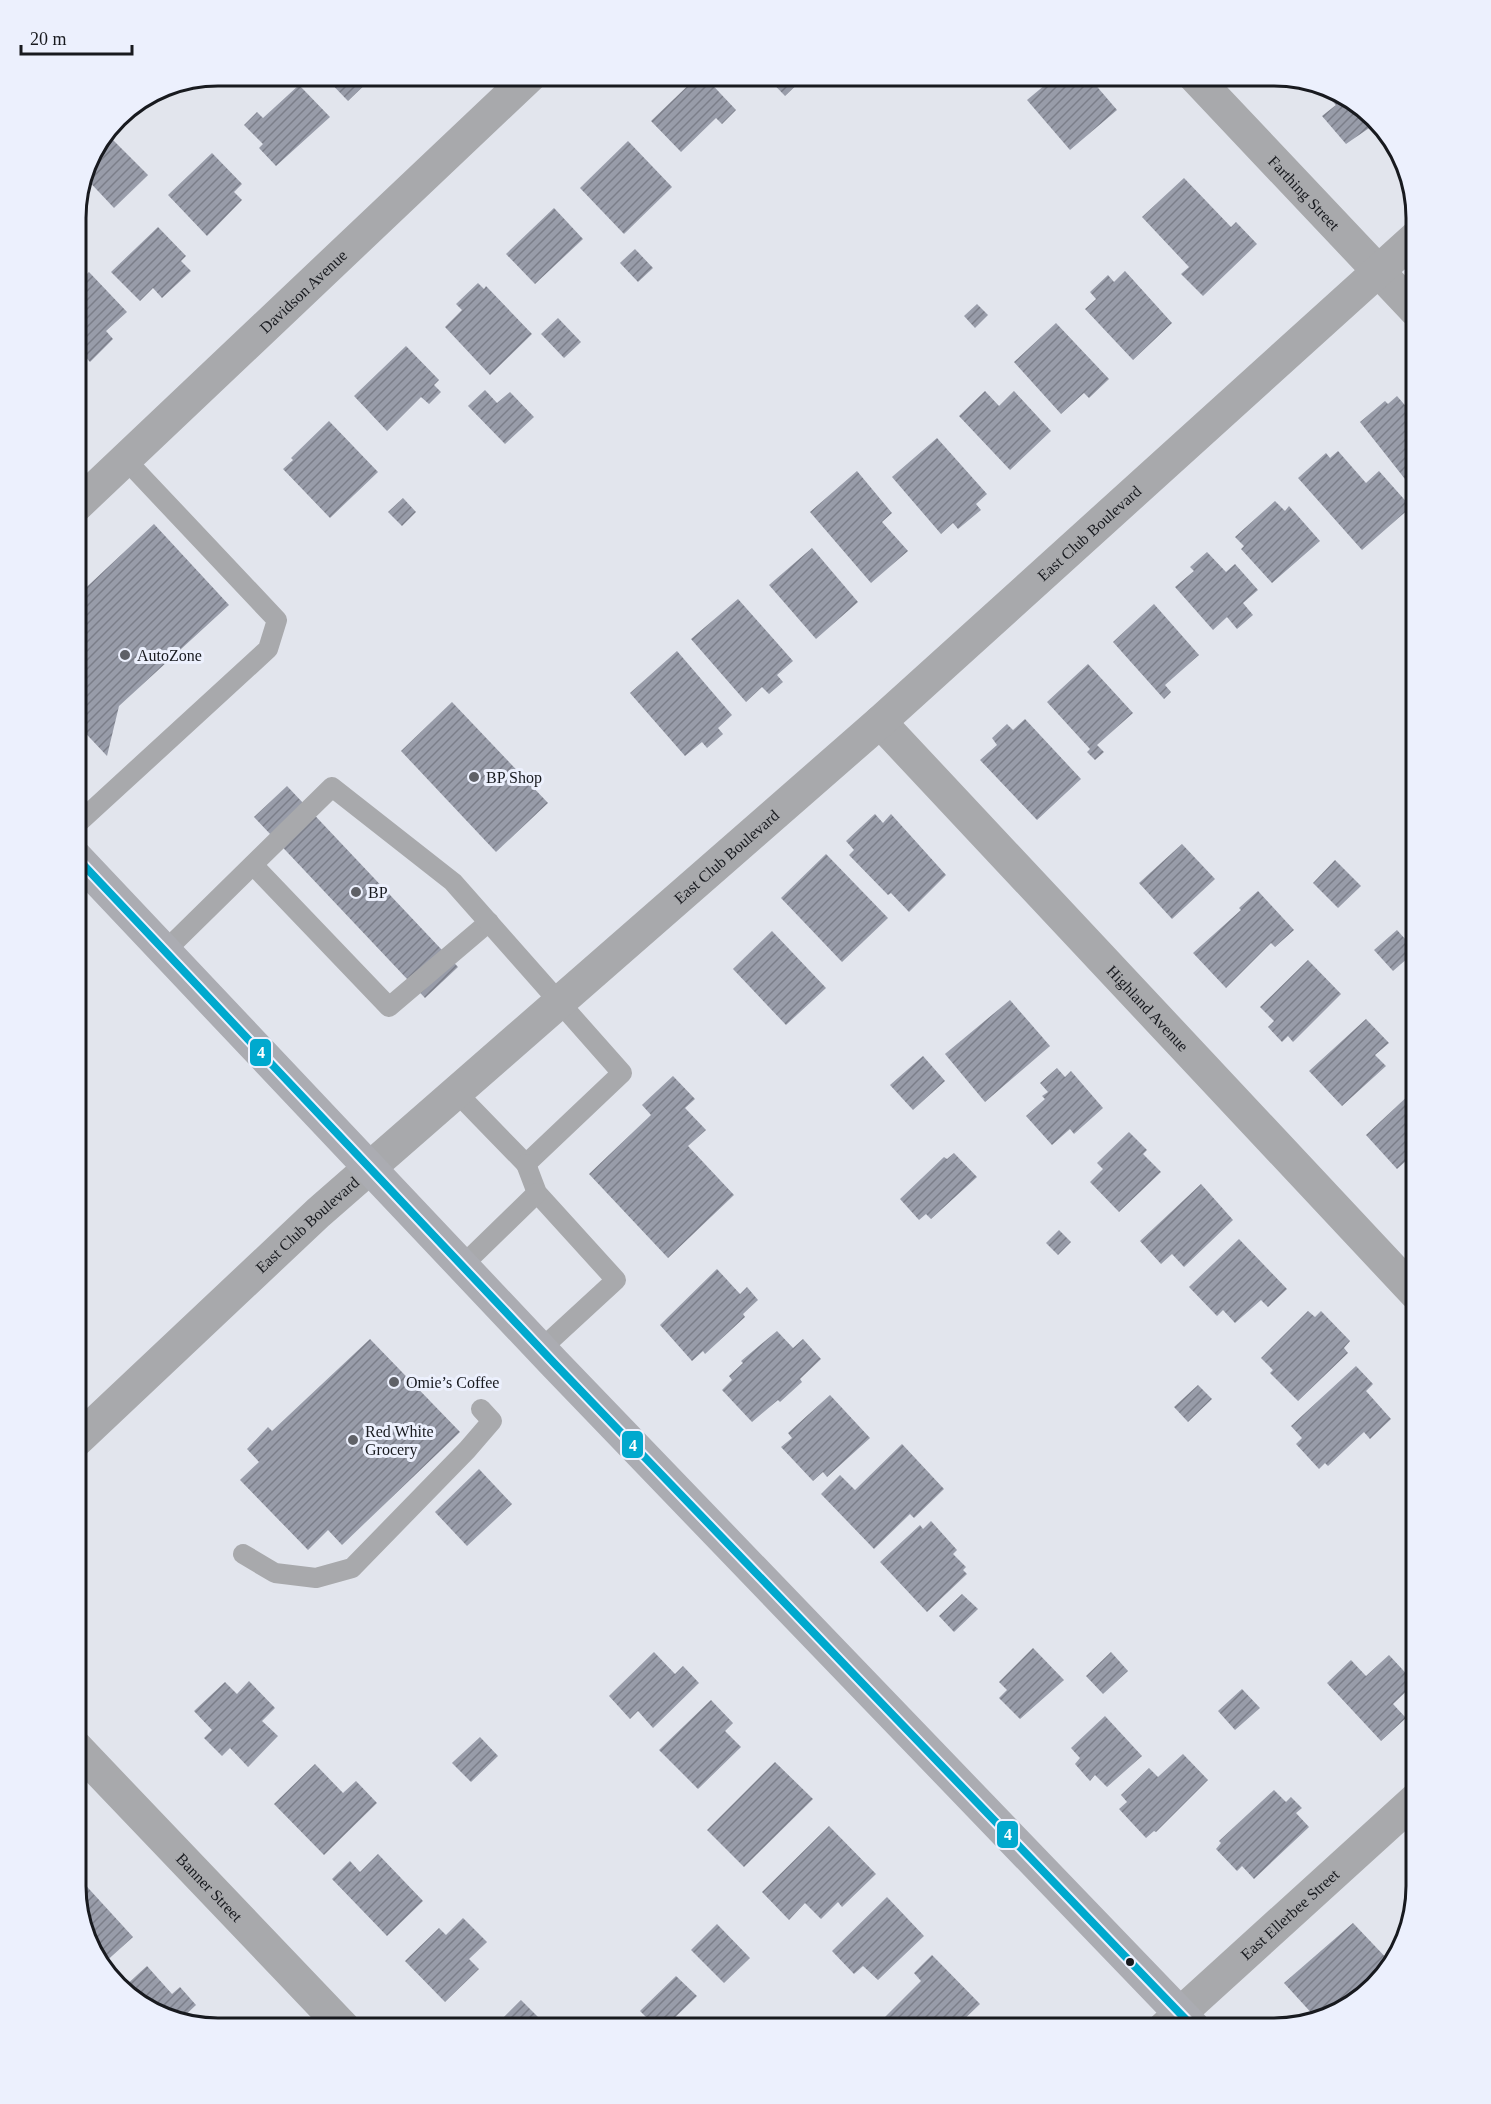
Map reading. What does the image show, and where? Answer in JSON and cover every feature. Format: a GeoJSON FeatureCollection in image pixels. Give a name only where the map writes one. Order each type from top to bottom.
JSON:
{"type":"FeatureCollection","features":[{"type":"Feature","properties":{"kind":"main road"},"geometry":{"type":"LineString","coordinates":[[86,868],[1173,2018]]}},
{"type":"Feature","properties":{"kind":"street","name":"Davidson Avenue"},"geometry":{"type":"LineString","coordinates":[[86,497],[519,86]]}},
{"type":"Feature","properties":{"kind":"street","name":"Farthing Street"},"geometry":{"type":"LineString","coordinates":[[1203,86],[1406,300]]}},
{"type":"Feature","properties":{"kind":"street","name":"East Club Boulevard"},"geometry":{"type":"LineString","coordinates":[[86,1432],[318,1213],[879,722],[1406,246]]}},
{"type":"Feature","properties":{"kind":"street","name":"Highland Avenue"},"geometry":{"type":"LineString","coordinates":[[879,722],[1406,1283]]}},
{"type":"Feature","properties":{"kind":"street","name":"Banner Street"},"geometry":{"type":"LineString","coordinates":[[86,1758],[335,2018]]}},
{"type":"Feature","properties":{"kind":"street","name":"East Ellerbee Street"},"geometry":{"type":"LineString","coordinates":[[1185,2018],[1406,1808]]}},
{"type":"Feature","properties":{"kind":"lane"},"geometry":{"type":"LineString","coordinates":[[86,816],[268,649],[277,621],[126,460]]}},
{"type":"Feature","properties":{"kind":"lane"},"geometry":{"type":"LineString","coordinates":[[165,951],[332,787],[453,882],[622,1073],[526,1164]]}},
{"type":"Feature","properties":{"kind":"lane"},"geometry":{"type":"LineString","coordinates":[[253,865],[389,1007],[489,922]]}},
{"type":"Feature","properties":{"kind":"lane"},"geometry":{"type":"LineString","coordinates":[[457,1093],[526,1164],[537,1193],[616,1280],[541,1349]]}},
{"type":"Feature","properties":{"kind":"lane"},"geometry":{"type":"LineString","coordinates":[[462,1265],[537,1193]]}},
{"type":"Feature","properties":{"kind":"lane"},"geometry":{"type":"LineString","coordinates":[[243,1554],[275,1573],[316,1578],[352,1568],[467,1450],[492,1421],[481,1409]]}},
{"type":"Feature","properties":{"kind":"building"},"geometry":{"type":"Polygon","coordinates":[[[298,86],[330,117],[276,166],[259,148],[263,144],[244,125],[257,112],[263,118],[298,86]]]}},
{"type":"Feature","properties":{"kind":"building"},"geometry":{"type":"Polygon","coordinates":[[[334,86],[364,86],[348,101],[334,86]]]}},
{"type":"Feature","properties":{"kind":"building"},"geometry":{"type":"Polygon","coordinates":[[[688,86],[713,86],[736,110],[722,124],[716,118],[681,152],[651,121],[688,86]]]}},
{"type":"Feature","properties":{"kind":"building"},"geometry":{"type":"Polygon","coordinates":[[[775,86],[795,86],[785,96],[775,86]]]}},
{"type":"Feature","properties":{"kind":"building"},"geometry":{"type":"Polygon","coordinates":[[[1044,86],[1096,86],[1117,110],[1070,150],[1027,100],[1044,86]]]}},
{"type":"Feature","properties":{"kind":"building"},"geometry":{"type":"Polygon","coordinates":[[[1330,99],[1340,103],[1370,127],[1346,144],[1322,116],[1336,105],[1330,99]]]}},
{"type":"Feature","properties":{"kind":"building"},"geometry":{"type":"Polygon","coordinates":[[[112,139],[148,175],[114,208],[90,183],[99,159],[112,139]]]}},
{"type":"Feature","properties":{"kind":"building"},"geometry":{"type":"Polygon","coordinates":[[[628,141],[672,187],[624,234],[580,188],[628,141]]]}},
{"type":"Feature","properties":{"kind":"building"},"geometry":{"type":"Polygon","coordinates":[[[212,153],[242,184],[234,192],[242,200],[207,236],[168,195],[212,153]]]}},
{"type":"Feature","properties":{"kind":"building"},"geometry":{"type":"Polygon","coordinates":[[[1184,178],[1231,227],[1236,222],[1257,244],[1203,296],[1181,274],[1189,267],[1142,217],[1184,178]]]}},
{"type":"Feature","properties":{"kind":"building"},"geometry":{"type":"Polygon","coordinates":[[[554,208],[583,239],[535,284],[506,254],[554,208]]]}},
{"type":"Feature","properties":{"kind":"building"},"geometry":{"type":"Polygon","coordinates":[[[158,227],[186,256],[181,261],[191,271],[162,298],[153,288],[140,301],[111,272],[158,227]]]}},
{"type":"Feature","properties":{"kind":"building"},"geometry":{"type":"Polygon","coordinates":[[[635,249],[653,268],[638,282],[620,263],[635,249]]]}},
{"type":"Feature","properties":{"kind":"building"},"geometry":{"type":"Polygon","coordinates":[[[1125,271],[1172,323],[1133,360],[1085,309],[1096,299],[1090,292],[1108,275],[1114,282],[1125,271]]]}},
{"type":"Feature","properties":{"kind":"building"},"geometry":{"type":"Polygon","coordinates":[[[89,272],[127,312],[106,331],[113,339],[90,362],[86,357],[86,275],[89,272]]]}},
{"type":"Feature","properties":{"kind":"building"},"geometry":{"type":"Polygon","coordinates":[[[478,283],[484,289],[486,286],[532,334],[490,375],[445,327],[462,310],[456,304],[478,283]]]}},
{"type":"Feature","properties":{"kind":"building"},"geometry":{"type":"Polygon","coordinates":[[[977,304],[988,315],[975,328],[964,316],[977,304]]]}},
{"type":"Feature","properties":{"kind":"building"},"geometry":{"type":"Polygon","coordinates":[[[558,318],[581,342],[564,358],[541,334],[558,318]]]}},
{"type":"Feature","properties":{"kind":"building"},"geometry":{"type":"Polygon","coordinates":[[[1056,323],[1109,379],[1089,398],[1084,393],[1061,414],[1014,362],[1056,323]]]}},
{"type":"Feature","properties":{"kind":"building"},"geometry":{"type":"Polygon","coordinates":[[[406,346],[439,380],[434,385],[441,392],[429,404],[421,397],[387,431],[354,396],[406,346]]]}},
{"type":"Feature","properties":{"kind":"building"},"geometry":{"type":"Polygon","coordinates":[[[485,390],[497,403],[510,392],[534,417],[505,444],[468,406],[485,390]]]}},
{"type":"Feature","properties":{"kind":"building"},"geometry":{"type":"Polygon","coordinates":[[[985,391],[999,406],[1014,391],[1051,431],[1010,470],[959,416],[985,391]]]}},
{"type":"Feature","properties":{"kind":"building"},"geometry":{"type":"Polygon","coordinates":[[[1397,396],[1406,406],[1406,480],[1360,422],[1385,401],[1388,404],[1397,396]]]}},
{"type":"Feature","properties":{"kind":"building"},"geometry":{"type":"Polygon","coordinates":[[[329,421],[378,472],[330,518],[283,469],[293,460],[291,458],[329,421]]]}},
{"type":"Feature","properties":{"kind":"building"},"geometry":{"type":"Polygon","coordinates":[[[937,438],[987,494],[976,504],[981,510],[958,529],[953,523],[941,534],[892,477],[937,438]]]}},
{"type":"Feature","properties":{"kind":"building"},"geometry":{"type":"Polygon","coordinates":[[[1338,451],[1366,483],[1379,471],[1406,501],[1406,511],[1362,550],[1298,478],[1326,453],[1330,458],[1338,451]]]}},
{"type":"Feature","properties":{"kind":"building"},"geometry":{"type":"Polygon","coordinates":[[[857,471],[892,513],[882,522],[908,551],[871,583],[810,512],[857,471]]]}},
{"type":"Feature","properties":{"kind":"building"},"geometry":{"type":"Polygon","coordinates":[[[403,498],[416,512],[402,526],[388,512],[403,498]]]}},
{"type":"Feature","properties":{"kind":"building"},"geometry":{"type":"Polygon","coordinates":[[[1275,501],[1285,511],[1289,506],[1320,541],[1272,583],[1241,549],[1244,546],[1235,537],[1275,501]]]}},
{"type":"Feature","properties":{"kind":"building","name":"AutoZone"},"geometry":{"type":"Polygon","coordinates":[[[154,524],[229,605],[119,706],[107,756],[86,734],[86,588],[154,524]]]}},
{"type":"Feature","properties":{"kind":"building"},"geometry":{"type":"Polygon","coordinates":[[[812,548],[858,602],[816,639],[769,585],[812,548]]]}},
{"type":"Feature","properties":{"kind":"building"},"geometry":{"type":"Polygon","coordinates":[[[1207,552],[1226,572],[1235,564],[1258,590],[1243,603],[1253,615],[1237,629],[1227,617],[1213,630],[1175,587],[1194,571],[1190,567],[1207,552]]]}},
{"type":"Feature","properties":{"kind":"building"},"geometry":{"type":"Polygon","coordinates":[[[738,599],[793,661],[777,675],[783,682],[769,694],[762,687],[746,702],[691,639],[738,599]]]}},
{"type":"Feature","properties":{"kind":"building"},"geometry":{"type":"Polygon","coordinates":[[[1154,604],[1199,655],[1165,685],[1171,692],[1164,699],[1113,642],[1154,604]]]}},
{"type":"Feature","properties":{"kind":"building"},"geometry":{"type":"Polygon","coordinates":[[[677,651],[732,715],[718,728],[723,734],[707,748],[702,742],[685,756],[630,693],[677,651]]]}},
{"type":"Feature","properties":{"kind":"building"},"geometry":{"type":"Polygon","coordinates":[[[1088,664],[1133,713],[1097,745],[1104,752],[1095,760],[1087,752],[1090,749],[1047,702],[1088,664]]]}},
{"type":"Feature","properties":{"kind":"building","name":"BP Shop"},"geometry":{"type":"Polygon","coordinates":[[[452,702],[548,803],[496,852],[401,751],[452,702]]]}},
{"type":"Feature","properties":{"kind":"building"},"geometry":{"type":"Polygon","coordinates":[[[1025,719],[1081,779],[1037,820],[980,760],[997,745],[992,738],[1007,724],[1013,730],[1025,719]]]}},
{"type":"Feature","properties":{"kind":"building","name":"BP"},"geometry":{"type":"Polygon","coordinates":[[[287,786],[458,967],[425,998],[254,817],[287,786]]]}},
{"type":"Feature","properties":{"kind":"building"},"geometry":{"type":"Polygon","coordinates":[[[875,814],[883,823],[891,814],[946,875],[909,912],[891,893],[888,895],[849,855],[854,850],[846,841],[875,814]]]}},
{"type":"Feature","properties":{"kind":"building"},"geometry":{"type":"Polygon","coordinates":[[[1182,844],[1215,879],[1172,919],[1139,883],[1182,844]]]}},
{"type":"Feature","properties":{"kind":"building"},"geometry":{"type":"Polygon","coordinates":[[[826,854],[888,918],[842,962],[781,898],[826,854]]]}},
{"type":"Feature","properties":{"kind":"building"},"geometry":{"type":"Polygon","coordinates":[[[1335,860],[1361,886],[1338,908],[1313,883],[1335,860]]]}},
{"type":"Feature","properties":{"kind":"building"},"geometry":{"type":"Polygon","coordinates":[[[1258,891],[1294,930],[1275,947],[1271,943],[1226,988],[1193,953],[1241,910],[1239,908],[1258,891]]]}},
{"type":"Feature","properties":{"kind":"building"},"geometry":{"type":"Polygon","coordinates":[[[1397,930],[1406,940],[1406,960],[1393,971],[1374,950],[1397,930]]]}},
{"type":"Feature","properties":{"kind":"building"},"geometry":{"type":"Polygon","coordinates":[[[772,931],[826,988],[786,1025],[733,969],[772,931]]]}},
{"type":"Feature","properties":{"kind":"building"},"geometry":{"type":"Polygon","coordinates":[[[1308,960],[1341,994],[1293,1042],[1288,1036],[1282,1042],[1268,1027],[1274,1021],[1260,1007],[1308,960]]]}},
{"type":"Feature","properties":{"kind":"building"},"geometry":{"type":"Polygon","coordinates":[[[1010,1000],[1050,1046],[985,1102],[945,1054],[1010,1000]]]}},
{"type":"Feature","properties":{"kind":"building"},"geometry":{"type":"Polygon","coordinates":[[[1366,1019],[1389,1043],[1375,1055],[1386,1066],[1342,1106],[1309,1071],[1366,1019]]]}},
{"type":"Feature","properties":{"kind":"building"},"geometry":{"type":"Polygon","coordinates":[[[923,1056],[945,1081],[913,1110],[890,1085],[923,1056]]]}},
{"type":"Feature","properties":{"kind":"building"},"geometry":{"type":"Polygon","coordinates":[[[1057,1068],[1065,1077],[1071,1071],[1103,1108],[1074,1134],[1070,1129],[1052,1145],[1026,1116],[1045,1099],[1042,1096],[1048,1092],[1040,1083],[1057,1068]]]}},
{"type":"Feature","properties":{"kind":"building"},"geometry":{"type":"Polygon","coordinates":[[[673,1076],[695,1099],[685,1108],[706,1130],[688,1146],[734,1195],[668,1258],[589,1174],[651,1115],[642,1105],[673,1076]]]}},
{"type":"Feature","properties":{"kind":"building"},"geometry":{"type":"Polygon","coordinates":[[[1406,1098],[1406,1161],[1397,1169],[1366,1135],[1406,1098]]]}},
{"type":"Feature","properties":{"kind":"building"},"geometry":{"type":"Polygon","coordinates":[[[1129,1132],[1147,1150],[1143,1154],[1161,1172],[1119,1212],[1090,1182],[1103,1169],[1097,1163],[1129,1132]]]}},
{"type":"Feature","properties":{"kind":"building"},"geometry":{"type":"Polygon","coordinates":[[[954,1153],[977,1177],[931,1219],[926,1214],[919,1220],[900,1199],[944,1157],[947,1159],[954,1153]]]}},
{"type":"Feature","properties":{"kind":"building"},"geometry":{"type":"Polygon","coordinates":[[[1201,1184],[1233,1220],[1184,1267],[1172,1254],[1161,1264],[1140,1241],[1201,1184]]]}},
{"type":"Feature","properties":{"kind":"building"},"geometry":{"type":"Polygon","coordinates":[[[1059,1230],[1071,1242],[1058,1255],[1046,1243],[1059,1230]]]}},
{"type":"Feature","properties":{"kind":"building"},"geometry":{"type":"Polygon","coordinates":[[[1239,1239],[1287,1289],[1268,1307],[1261,1300],[1235,1323],[1223,1310],[1217,1316],[1189,1287],[1239,1239]]]}},
{"type":"Feature","properties":{"kind":"building"},"geometry":{"type":"Polygon","coordinates":[[[717,1269],[740,1294],[747,1287],[758,1300],[743,1314],[745,1317],[705,1354],[703,1351],[692,1361],[660,1325],[717,1269]]]}},
{"type":"Feature","properties":{"kind":"building"},"geometry":{"type":"Polygon","coordinates":[[[1308,1311],[1315,1317],[1321,1311],[1350,1341],[1344,1348],[1348,1353],[1298,1401],[1270,1373],[1273,1370],[1261,1358],[1308,1311]]]}},
{"type":"Feature","properties":{"kind":"building"},"geometry":{"type":"Polygon","coordinates":[[[777,1331],[793,1348],[803,1339],[821,1359],[800,1379],[802,1382],[780,1402],[778,1400],[752,1422],[722,1390],[732,1380],[729,1376],[743,1363],[741,1361],[777,1331]]]}},
{"type":"Feature","properties":{"kind":"building","name":"Red White Grocery"},"geometry":{"type":"Polygon","coordinates":[[[370,1339],[460,1432],[342,1545],[328,1530],[308,1550],[240,1480],[259,1462],[247,1449],[268,1427],[272,1431],[370,1339]]]}},
{"type":"Feature","properties":{"kind":"building"},"geometry":{"type":"Polygon","coordinates":[[[1356,1366],[1373,1384],[1366,1391],[1391,1419],[1370,1439],[1364,1432],[1328,1466],[1325,1463],[1319,1469],[1296,1444],[1302,1438],[1291,1426],[1356,1366]]]}},
{"type":"Feature","properties":{"kind":"building"},"geometry":{"type":"Polygon","coordinates":[[[1198,1385],[1212,1399],[1188,1422],[1174,1407],[1198,1385]]]}},
{"type":"Feature","properties":{"kind":"building"},"geometry":{"type":"Polygon","coordinates":[[[830,1395],[870,1438],[827,1477],[823,1472],[813,1481],[781,1447],[792,1438],[788,1433],[830,1395]]]}},
{"type":"Feature","properties":{"kind":"building"},"geometry":{"type":"Polygon","coordinates":[[[902,1444],[944,1489],[914,1518],[910,1514],[874,1549],[821,1494],[840,1475],[855,1490],[902,1444]]]}},
{"type":"Feature","properties":{"kind":"building"},"geometry":{"type":"Polygon","coordinates":[[[479,1469],[512,1504],[467,1546],[435,1512],[479,1469]]]}},
{"type":"Feature","properties":{"kind":"building"},"geometry":{"type":"Polygon","coordinates":[[[931,1521],[957,1550],[953,1554],[966,1567],[963,1570],[967,1574],[927,1612],[880,1562],[920,1525],[923,1529],[931,1521]]]}},
{"type":"Feature","properties":{"kind":"building"},"geometry":{"type":"Polygon","coordinates":[[[962,1594],[978,1609],[954,1632],[939,1616],[962,1594]]]}},
{"type":"Feature","properties":{"kind":"building"},"geometry":{"type":"Polygon","coordinates":[[[1033,1648],[1064,1680],[1020,1719],[999,1698],[1007,1690],[999,1682],[1033,1648]]]}},
{"type":"Feature","properties":{"kind":"building"},"geometry":{"type":"Polygon","coordinates":[[[654,1652],[675,1674],[683,1666],[699,1683],[653,1728],[638,1711],[630,1719],[609,1696],[654,1652]]]}},
{"type":"Feature","properties":{"kind":"building"},"geometry":{"type":"Polygon","coordinates":[[[1111,1652],[1128,1671],[1103,1694],[1086,1676],[1111,1652]]]}},
{"type":"Feature","properties":{"kind":"building"},"geometry":{"type":"Polygon","coordinates":[[[1389,1655],[1406,1673],[1406,1692],[1393,1704],[1406,1718],[1381,1741],[1327,1683],[1351,1660],[1366,1676],[1389,1655]]]}},
{"type":"Feature","properties":{"kind":"building"},"geometry":{"type":"Polygon","coordinates":[[[249,1681],[275,1708],[262,1721],[278,1736],[248,1767],[230,1748],[222,1756],[204,1738],[212,1730],[194,1711],[225,1682],[237,1694],[249,1681]]]}},
{"type":"Feature","properties":{"kind":"building"},"geometry":{"type":"Polygon","coordinates":[[[1242,1689],[1260,1708],[1235,1730],[1218,1711],[1242,1689]]]}},
{"type":"Feature","properties":{"kind":"building"},"geometry":{"type":"Polygon","coordinates":[[[711,1700],[733,1723],[725,1731],[741,1747],[698,1789],[659,1750],[711,1700]]]}},
{"type":"Feature","properties":{"kind":"building"},"geometry":{"type":"Polygon","coordinates":[[[1105,1716],[1142,1756],[1107,1787],[1095,1775],[1090,1781],[1075,1764],[1080,1758],[1071,1748],[1105,1716]]]}},
{"type":"Feature","properties":{"kind":"building"},"geometry":{"type":"Polygon","coordinates":[[[480,1737],[498,1756],[471,1782],[452,1763],[480,1737]]]}},
{"type":"Feature","properties":{"kind":"building"},"geometry":{"type":"Polygon","coordinates":[[[1183,1754],[1208,1780],[1156,1832],[1154,1831],[1146,1838],[1119,1809],[1127,1802],[1121,1795],[1149,1768],[1158,1777],[1183,1754]]]}},
{"type":"Feature","properties":{"kind":"building"},"geometry":{"type":"Polygon","coordinates":[[[775,1762],[813,1799],[744,1867],[707,1830],[775,1762]]]}},
{"type":"Feature","properties":{"kind":"building"},"geometry":{"type":"Polygon","coordinates":[[[315,1764],[343,1793],[356,1781],[377,1803],[324,1855],[274,1804],[315,1764]]]}},
{"type":"Feature","properties":{"kind":"building"},"geometry":{"type":"Polygon","coordinates":[[[1274,1790],[1286,1802],[1291,1797],[1302,1808],[1296,1813],[1309,1827],[1254,1879],[1242,1866],[1237,1871],[1216,1849],[1221,1843],[1219,1841],[1274,1790]]]}},
{"type":"Feature","properties":{"kind":"building"},"geometry":{"type":"Polygon","coordinates":[[[829,1826],[876,1874],[842,1907],[838,1902],[821,1919],[805,1903],[789,1920],[762,1892],[829,1826]]]}},
{"type":"Feature","properties":{"kind":"building"},"geometry":{"type":"Polygon","coordinates":[[[378,1854],[423,1901],[387,1936],[332,1879],[350,1861],[360,1872],[378,1854]]]}},
{"type":"Feature","properties":{"kind":"building"},"geometry":{"type":"Polygon","coordinates":[[[86,1886],[133,1937],[108,1960],[90,1921],[86,1886]]]}},
{"type":"Feature","properties":{"kind":"building"},"geometry":{"type":"Polygon","coordinates":[[[887,1897],[924,1936],[878,1980],[863,1966],[854,1974],[832,1951],[887,1897]]]}},
{"type":"Feature","properties":{"kind":"building"},"geometry":{"type":"Polygon","coordinates":[[[463,1918],[487,1942],[469,1959],[479,1969],[445,2002],[405,1961],[439,1928],[446,1935],[463,1918]]]}},
{"type":"Feature","properties":{"kind":"building"},"geometry":{"type":"Polygon","coordinates":[[[1353,1923],[1385,1957],[1367,1980],[1354,1991],[1340,2001],[1311,2013],[1284,1983],[1353,1923]]]}},
{"type":"Feature","properties":{"kind":"building"},"geometry":{"type":"Polygon","coordinates":[[[717,1924],[750,1958],[724,1983],[691,1950],[717,1924]]]}},
{"type":"Feature","properties":{"kind":"building"},"geometry":{"type":"Polygon","coordinates":[[[932,1955],[980,2004],[965,2018],[884,2018],[921,1981],[914,1973],[932,1955]]]}},
{"type":"Feature","properties":{"kind":"building"},"geometry":{"type":"Polygon","coordinates":[[[147,1966],[172,1994],[180,1987],[196,2005],[186,2014],[175,2011],[159,2005],[128,1984],[147,1966]]]}},
{"type":"Feature","properties":{"kind":"building"},"geometry":{"type":"Polygon","coordinates":[[[676,1976],[697,1996],[674,2018],[647,2018],[640,2011],[676,1976]]]}},
{"type":"Feature","properties":{"kind":"building"},"geometry":{"type":"Polygon","coordinates":[[[521,2000],[539,2018],[503,2018],[521,2000]]]}},
{"type":"Feature","properties":{"kind":"transit line","name":"4"},"geometry":{"type":"LineString","coordinates":[[86,868],[554,1363],[1184,2018]]}},
{"type":"Feature","properties":{"kind":"place","name":"AutoZone"},"geometry":{"type":"Point","coordinates":[125,655]}},
{"type":"Feature","properties":{"kind":"place","name":"BP Shop"},"geometry":{"type":"Point","coordinates":[474,777]}},
{"type":"Feature","properties":{"kind":"place","name":"BP"},"geometry":{"type":"Point","coordinates":[356,892]}},
{"type":"Feature","properties":{"kind":"place","name":"Omie’s Coffee"},"geometry":{"type":"Point","coordinates":[394,1382]}},
{"type":"Feature","properties":{"kind":"place","name":"Red White Grocery"},"geometry":{"type":"Point","coordinates":[353,1440]}}]}
